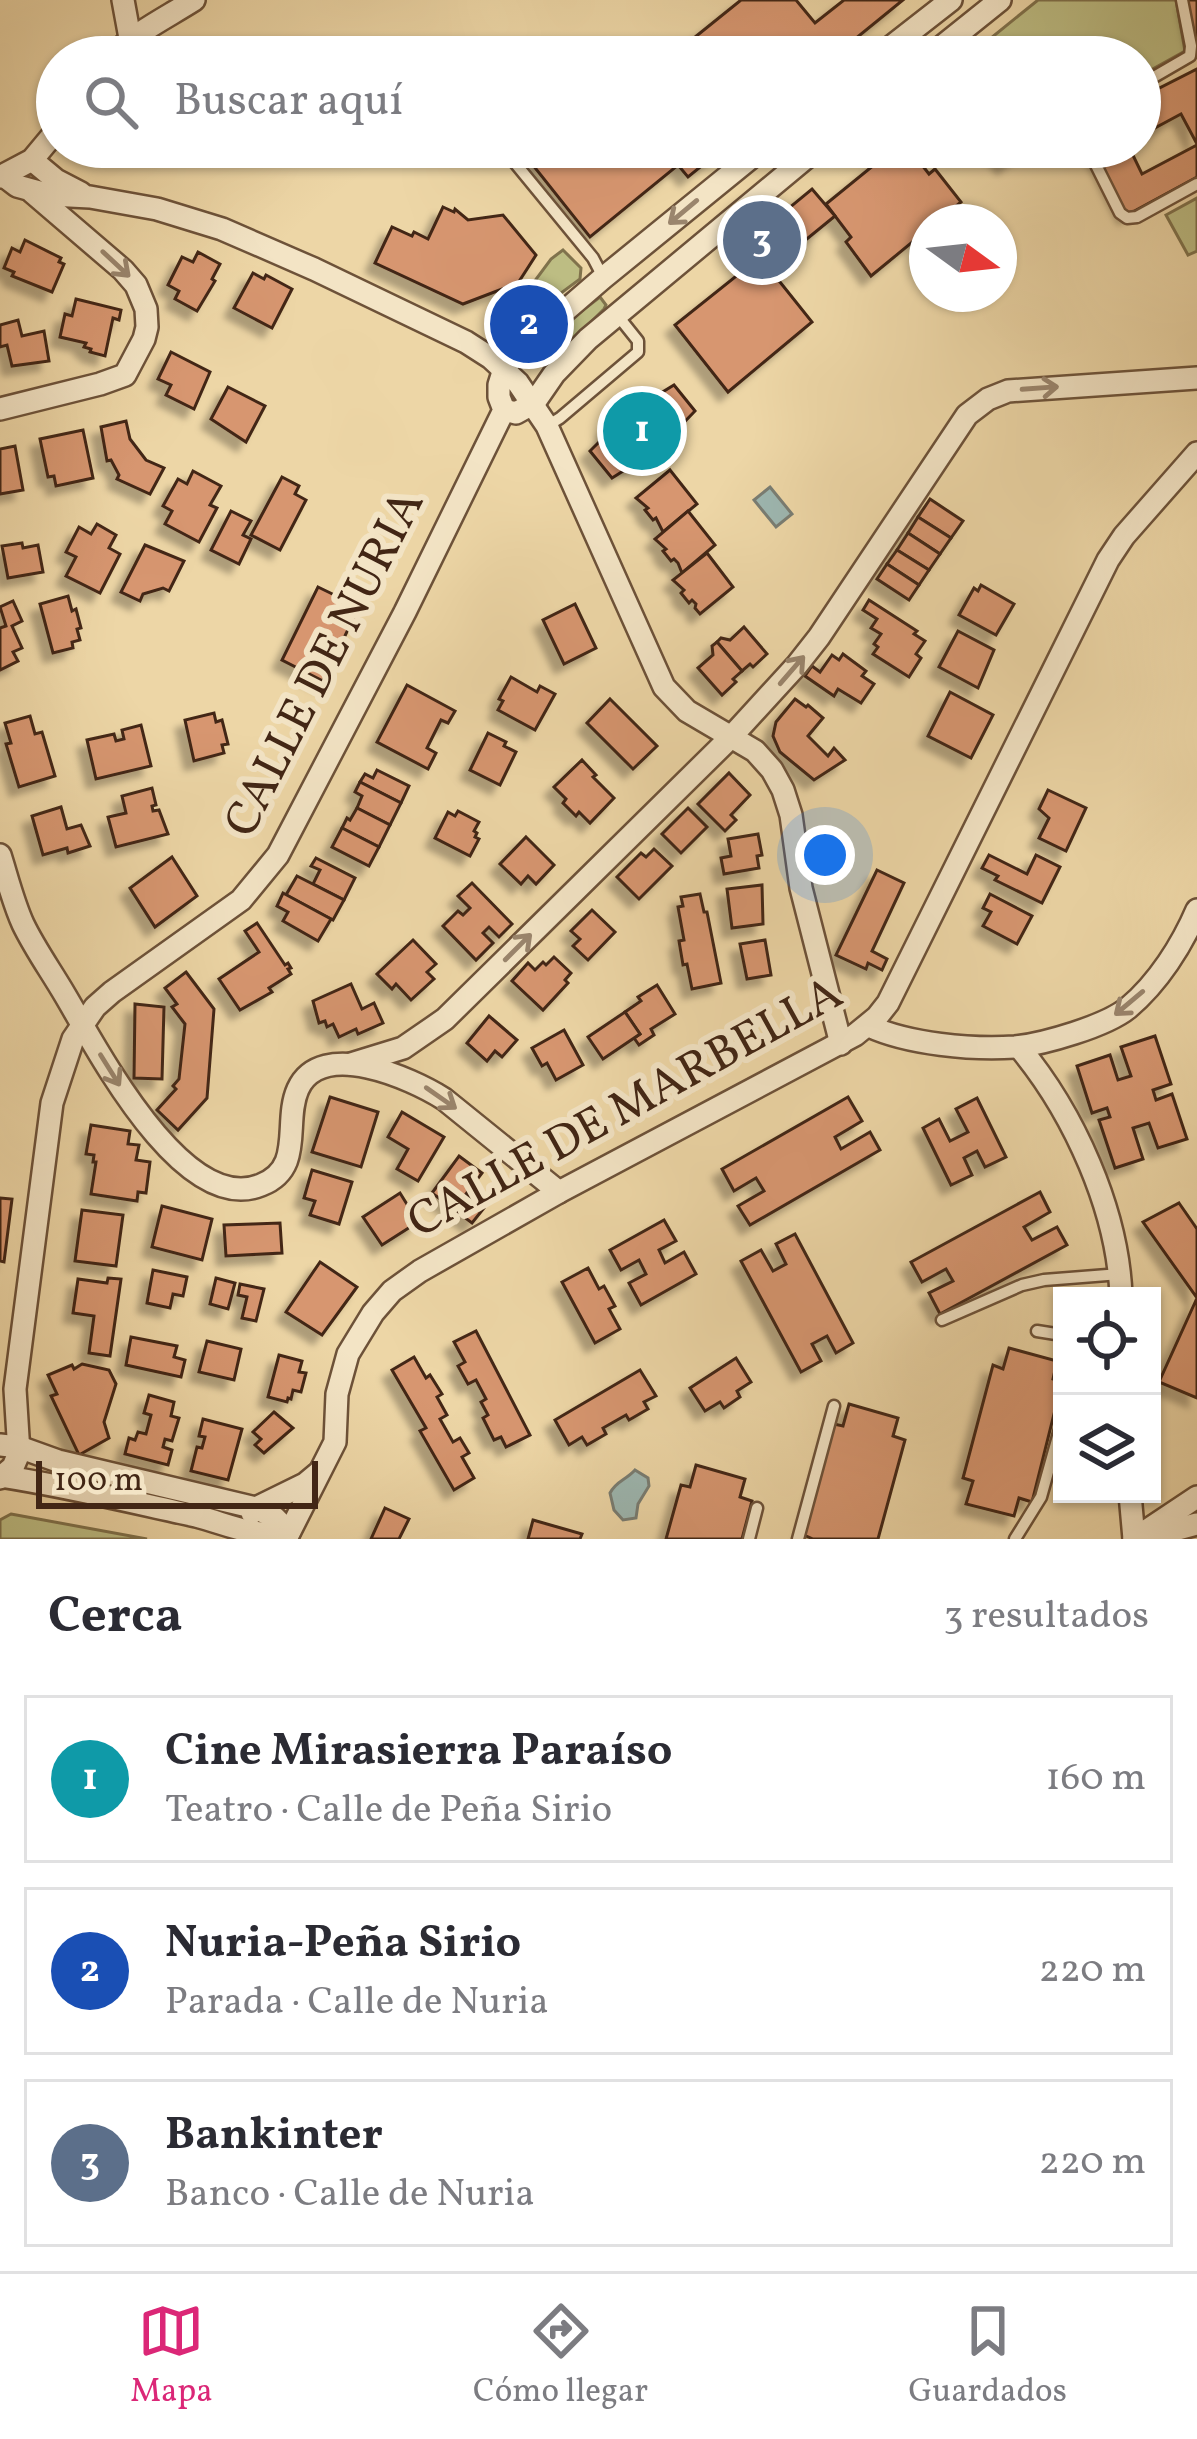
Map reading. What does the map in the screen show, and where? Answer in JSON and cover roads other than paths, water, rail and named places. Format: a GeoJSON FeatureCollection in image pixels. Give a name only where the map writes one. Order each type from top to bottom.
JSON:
{"type":"FeatureCollection","features":[{"type":"Feature","properties":{"kind":"street"},"geometry":{"type":"LineString","coordinates":[[124,0],[130,36]]}},
{"type":"Feature","properties":{"kind":"street"},"geometry":{"type":"LineString","coordinates":[[133,36],[194,0]]}},
{"type":"Feature","properties":{"kind":"street"},"geometry":{"type":"LineString","coordinates":[[954,36],[988,3]]}},
{"type":"Feature","properties":{"kind":"street"},"geometry":{"type":"LineString","coordinates":[[905,36],[944,6],[959,32]]}},
{"type":"Feature","properties":{"kind":"street"},"geometry":{"type":"LineString","coordinates":[[2,176],[36,155]]}},
{"type":"Feature","properties":{"kind":"street"},"geometry":{"type":"LineString","coordinates":[[32,160],[36,163]]}},
{"type":"Feature","properties":{"kind":"street"},"geometry":{"type":"LineString","coordinates":[[42,168],[90,196]]}},
{"type":"Feature","properties":{"kind":"street"},"geometry":{"type":"LineString","coordinates":[[504,369],[548,325],[738,168]]}},
{"type":"Feature","properties":{"kind":"street"},"geometry":{"type":"LineString","coordinates":[[504,410],[516,413],[534,403],[572,355],[795,168]]}},
{"type":"Feature","properties":{"kind":"street"},"geometry":{"type":"LineString","coordinates":[[2,176],[50,194],[157,209],[222,229],[466,342],[504,369],[547,426],[664,688],[687,711],[755,751],[783,790],[801,888],[841,1043]]}},
{"type":"Feature","properties":{"kind":"street"},"geometry":{"type":"LineString","coordinates":[[0,409],[125,375],[147,327],[146,309],[131,278],[27,188]]}},
{"type":"Feature","properties":{"kind":"street"},"geometry":{"type":"LineString","coordinates":[[603,278],[618,290],[620,312]]}},
{"type":"Feature","properties":{"kind":"street"},"geometry":{"type":"LineString","coordinates":[[548,325],[550,341],[572,355]]}},
{"type":"Feature","properties":{"kind":"street","name":"CALLE DE NURIA"},"geometry":{"type":"LineString","coordinates":[[10,1446],[52,1103],[65,1058],[82,1025],[112,992],[241,899],[278,856],[504,410],[499,385],[504,369]]}},
{"type":"Feature","properties":{"kind":"street"},"geometry":{"type":"LineString","coordinates":[[0,855],[11,925],[159,1140],[214,1181],[241,1190],[268,1183],[290,1155],[295,1096],[309,1073],[403,1048],[445,1019],[732,736],[819,637],[968,415],[1008,391],[1197,378]]}},
{"type":"Feature","properties":{"kind":"street","name":"CALLE DE MARBELLA"},"geometry":{"type":"LineString","coordinates":[[288,1535],[335,1442],[338,1394],[348,1354],[392,1291],[559,1192],[869,1026],[888,1003],[1108,560],[1197,453]]}},
{"type":"Feature","properties":{"kind":"street"},"geometry":{"type":"LineString","coordinates":[[869,1026],[922,1041],[1018,1047],[1094,1027],[1127,1009],[1158,976],[1197,910]]}},
{"type":"Feature","properties":{"kind":"street"},"geometry":{"type":"LineString","coordinates":[[1018,1047],[1049,1090],[1090,1167],[1111,1221],[1121,1285]]}},
{"type":"Feature","properties":{"kind":"street"},"geometry":{"type":"LineString","coordinates":[[351,1064],[399,1076],[444,1099],[559,1192]]}},
{"type":"Feature","properties":{"kind":"street"},"geometry":{"type":"LineString","coordinates":[[0,1432],[15,1389]]}},
{"type":"Feature","properties":{"kind":"street"},"geometry":{"type":"LineString","coordinates":[[1,1477],[16,1461],[10,1446]]}},
{"type":"Feature","properties":{"kind":"street"},"geometry":{"type":"LineString","coordinates":[[10,1446],[256,1508],[275,1518],[288,1535]]}},
{"type":"Feature","properties":{"kind":"street"},"geometry":{"type":"LineString","coordinates":[[253,1536],[250,1519],[256,1508],[305,1484],[326,1465]]}},
{"type":"Feature","properties":{"kind":"street"},"geometry":{"type":"LineString","coordinates":[[1,1477],[214,1520],[253,1536],[288,1535]]}},
{"type":"Feature","properties":{"kind":"street"},"geometry":{"type":"LineString","coordinates":[[1135,1539],[1197,1497]]}},
{"type":"Feature","properties":{"kind":"street"},"geometry":{"type":"LineString","coordinates":[[1131,1503],[1135,1539]]}},
{"type":"Feature","properties":{"kind":"street"},"geometry":{"type":"LineString","coordinates":[[1135,1539],[1197,1524]]}},
{"type":"Feature","properties":{"kind":"lane"},"geometry":{"type":"LineString","coordinates":[[1161,73],[1190,56],[1182,0]]}},
{"type":"Feature","properties":{"kind":"lane"},"geometry":{"type":"LineString","coordinates":[[519,168],[603,278]]}},
{"type":"Feature","properties":{"kind":"lane"},"geometry":{"type":"LineString","coordinates":[[1098,168],[1127,218],[1197,184]]}},
{"type":"Feature","properties":{"kind":"lane"},"geometry":{"type":"LineString","coordinates":[[547,426],[638,352],[638,341],[620,312]]}},
{"type":"Feature","properties":{"kind":"lane"},"geometry":{"type":"LineString","coordinates":[[941,1320],[1044,1280],[1121,1285]]}},
{"type":"Feature","properties":{"kind":"lane"},"geometry":{"type":"LineString","coordinates":[[1037,1330],[1053,1333]]}},
{"type":"Feature","properties":{"kind":"lane"},"geometry":{"type":"LineString","coordinates":[[798,1539],[834,1406]]}},
{"type":"Feature","properties":{"kind":"lane"},"geometry":{"type":"LineString","coordinates":[[1015,1539],[1041,1497],[1053,1454]]}},
{"type":"Feature","properties":{"kind":"lane"},"geometry":{"type":"LineString","coordinates":[[749,1539],[757,1508]]}},
{"type":"Feature","properties":{"kind":"water"},"geometry":{"type":"Polygon","coordinates":[[[770,487],[792,514],[776,527],[754,500],[770,487]]]}},
{"type":"Feature","properties":{"kind":"water"},"geometry":{"type":"Polygon","coordinates":[[[635,1470],[648,1478],[649,1486],[636,1518],[623,1520],[614,1510],[610,1493],[635,1470]]]}},
{"type":"Feature","properties":{"kind":"place","name":"Bankinter"},"geometry":{"type":"Point","coordinates":[762,240]}},
{"type":"Feature","properties":{"kind":"place","name":"Nuria-Peña Sirio"},"geometry":{"type":"Point","coordinates":[529,324]}},
{"type":"Feature","properties":{"kind":"place","name":"Cine Mirasierra Paraíso"},"geometry":{"type":"Point","coordinates":[642,431]}}]}
